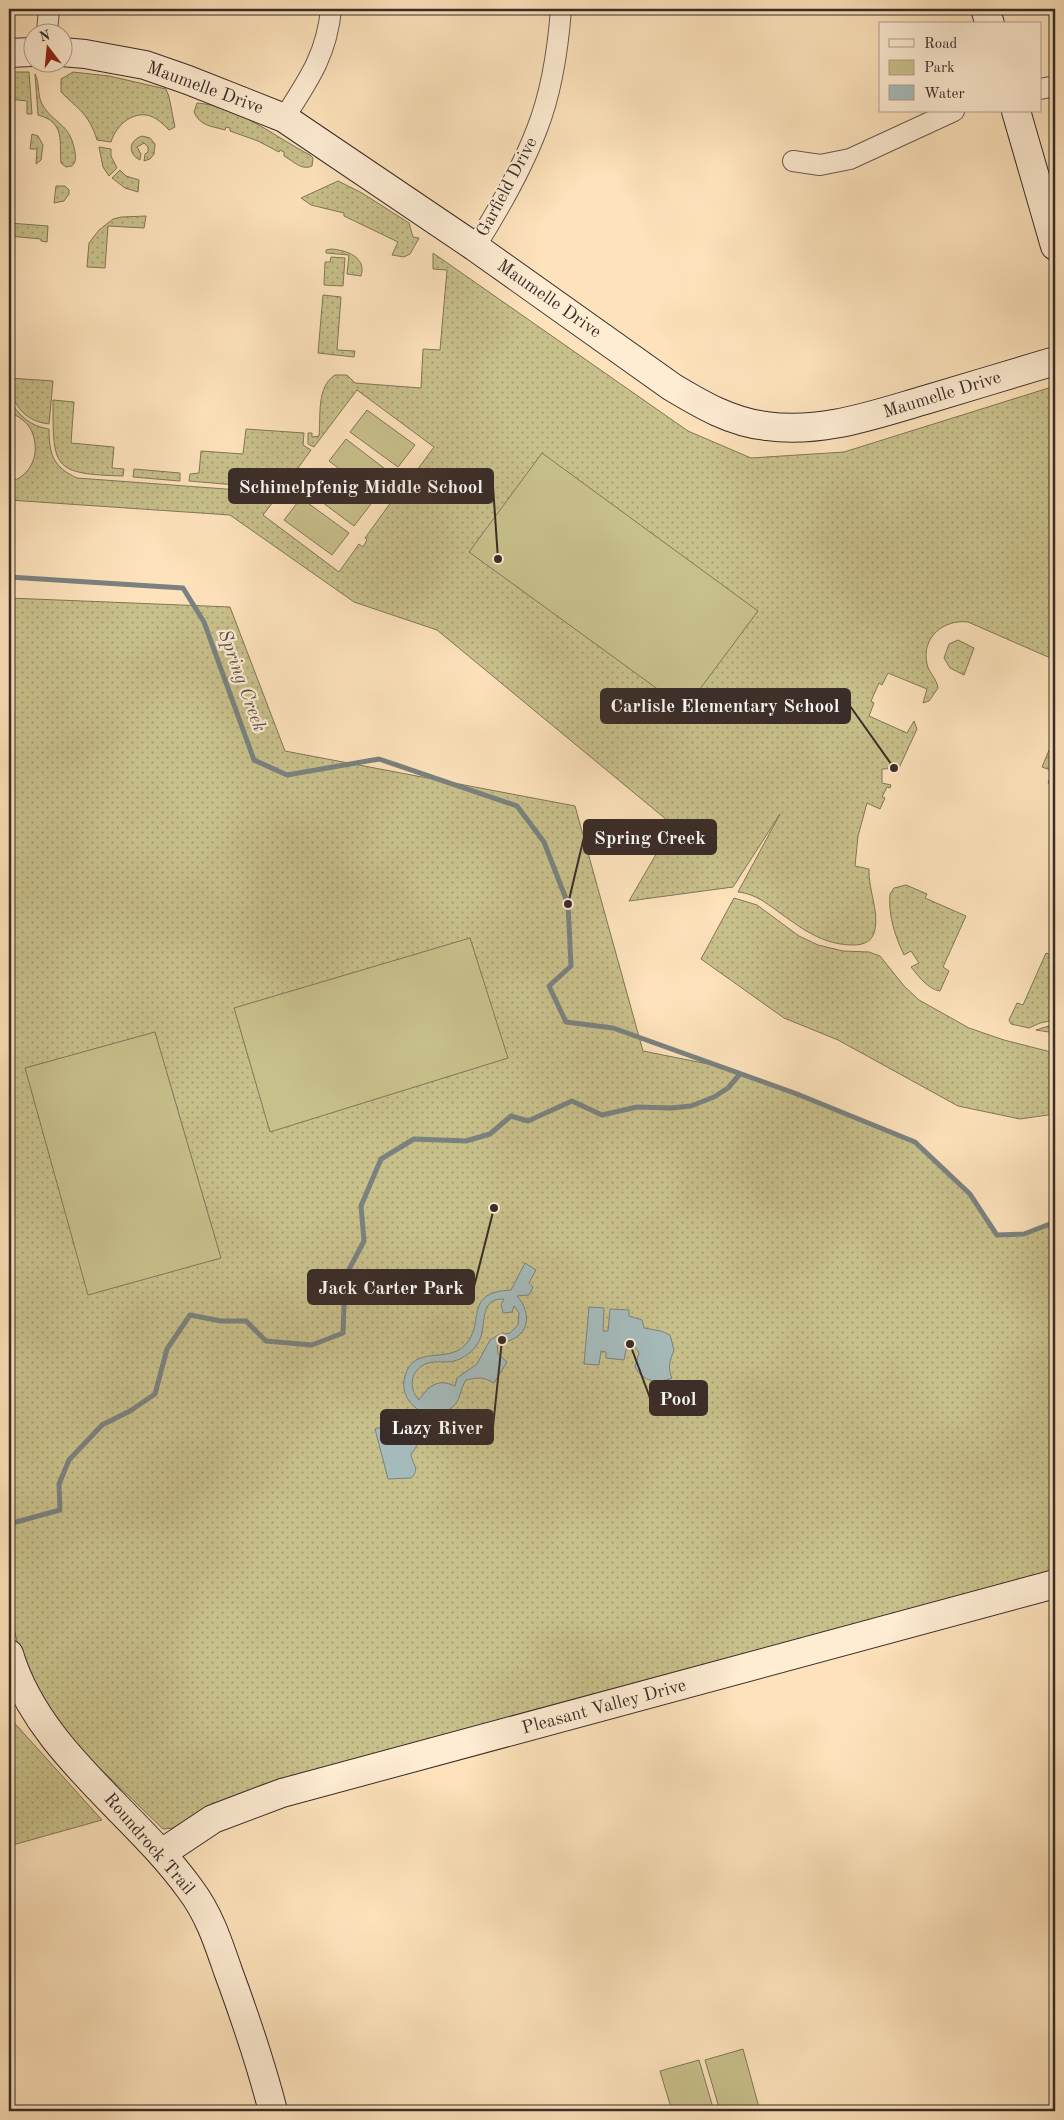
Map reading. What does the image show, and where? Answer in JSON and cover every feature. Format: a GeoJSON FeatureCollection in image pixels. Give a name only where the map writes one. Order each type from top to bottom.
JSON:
{"type":"FeatureCollection","features":[{"type":"Feature","properties":{"kind":"street"},"geometry":{"type":"LineString","coordinates":[[48,22],[49,9]]}},
{"type":"Feature","properties":{"kind":"street"},"geometry":{"type":"LineString","coordinates":[[284,118],[314,70],[329,26],[331,9]]}},
{"type":"Feature","properties":{"kind":"street","name":"Garfield Drive"},"geometry":{"type":"LineString","coordinates":[[475,247],[508,193],[538,128],[552,76],[562,9]]}},
{"type":"Feature","properties":{"kind":"street"},"geometry":{"type":"LineString","coordinates":[[986,9],[989,22]]}},
{"type":"Feature","properties":{"kind":"street"},"geometry":{"type":"LineString","coordinates":[[9,53],[22,52]]}},
{"type":"Feature","properties":{"kind":"street","name":"Maumelle Drive"},"geometry":{"type":"LineString","coordinates":[[72,53],[144,65],[188,80],[284,118],[475,247],[672,387],[705,407],[735,419],[766,426],[795,428],[842,424],[1055,361]]}},
{"type":"Feature","properties":{"kind":"street"},"geometry":{"type":"LineString","coordinates":[[1042,89],[1055,86]]}},
{"type":"Feature","properties":{"kind":"street"},"geometry":{"type":"LineString","coordinates":[[793,162],[820,165],[850,159],[952,112]]}},
{"type":"Feature","properties":{"kind":"street"},"geometry":{"type":"LineString","coordinates":[[1016,112],[1055,246]]}},
{"type":"Feature","properties":{"kind":"street","name":"Pleasant Valley Drive"},"geometry":{"type":"LineString","coordinates":[[162,1853],[213,1819],[282,1793],[1055,1584]]}},
{"type":"Feature","properties":{"kind":"street","name":"Roundrock Trail"},"geometry":{"type":"LineString","coordinates":[[9,1654],[27,1696],[49,1731],[78,1765],[162,1853],[192,1890],[209,1918],[241,2005],[274,2111]]}},
{"type":"Feature","properties":{"kind":"green space"},"geometry":{"type":"Polygon","coordinates":[[[9,72],[29,72],[32,114],[27,114],[27,101],[9,99],[9,72]]]}},
{"type":"Feature","properties":{"kind":"green space"},"geometry":{"type":"Polygon","coordinates":[[[73,72],[109,76],[166,89],[175,127],[169,130],[153,117],[146,115],[134,116],[119,127],[111,142],[97,140],[87,118],[61,92],[61,79],[73,72]]]}},
{"type":"Feature","properties":{"kind":"green space"},"geometry":{"type":"Polygon","coordinates":[[[35,74],[42,104],[66,129],[73,142],[76,158],[72,166],[66,167],[61,163],[60,141],[57,128],[47,118],[38,115],[35,74]]]}},
{"type":"Feature","properties":{"kind":"green space"},"geometry":{"type":"Polygon","coordinates":[[[197,103],[227,110],[256,123],[310,155],[313,158],[312,166],[298,165],[284,156],[284,152],[280,150],[279,152],[258,141],[230,131],[230,128],[226,127],[225,130],[203,123],[196,117],[194,112],[197,103]]]}},
{"type":"Feature","properties":{"kind":"green space"},"geometry":{"type":"Polygon","coordinates":[[[32,134],[38,136],[43,145],[41,160],[36,164],[37,149],[30,149],[32,134]]]}},
{"type":"Feature","properties":{"kind":"green space"},"geometry":{"type":"Polygon","coordinates":[[[142,136],[150,138],[155,144],[154,154],[150,159],[144,161],[148,147],[144,143],[137,147],[141,154],[140,160],[133,154],[131,148],[134,141],[142,136]]]}},
{"type":"Feature","properties":{"kind":"green space"},"geometry":{"type":"Polygon","coordinates":[[[99,147],[111,149],[111,156],[117,168],[109,176],[103,167],[99,147]]]}},
{"type":"Feature","properties":{"kind":"green space"},"geometry":{"type":"Polygon","coordinates":[[[120,170],[126,176],[139,180],[138,192],[125,188],[112,178],[120,170]]]}},
{"type":"Feature","properties":{"kind":"green space"},"geometry":{"type":"Polygon","coordinates":[[[338,181],[362,193],[409,223],[413,237],[419,238],[410,254],[404,257],[392,255],[398,242],[344,216],[344,213],[311,205],[301,198],[338,181]]]}},
{"type":"Feature","properties":{"kind":"green space"},"geometry":{"type":"Polygon","coordinates":[[[56,186],[65,186],[69,190],[69,194],[64,201],[54,203],[56,186]]]}},
{"type":"Feature","properties":{"kind":"green space"},"geometry":{"type":"Polygon","coordinates":[[[146,216],[144,228],[108,226],[105,268],[87,267],[89,243],[99,230],[113,219],[146,216]]]}},
{"type":"Feature","properties":{"kind":"green space"},"geometry":{"type":"Polygon","coordinates":[[[9,223],[48,226],[47,242],[41,241],[41,239],[9,236],[9,223]]]}},
{"type":"Feature","properties":{"kind":"green space"},"geometry":{"type":"Polygon","coordinates":[[[331,249],[349,253],[358,259],[362,269],[361,276],[347,274],[349,255],[326,253],[326,250],[331,249]]]}},
{"type":"Feature","properties":{"kind":"green space"},"geometry":{"type":"Polygon","coordinates":[[[433,253],[688,431],[751,458],[844,452],[1055,386],[1055,660],[968,622],[959,622],[943,627],[931,638],[926,654],[927,664],[938,688],[929,701],[923,703],[927,689],[888,673],[882,685],[879,683],[871,701],[874,703],[869,716],[907,733],[914,721],[917,729],[899,768],[882,769],[882,783],[891,785],[890,788],[887,787],[882,797],[885,798],[880,809],[867,803],[858,836],[855,866],[869,869],[876,915],[874,933],[868,941],[853,945],[827,941],[805,930],[760,899],[738,892],[780,814],[733,887],[629,901],[673,825],[437,630],[354,602],[230,515],[9,500],[9,482],[17,479],[28,470],[32,463],[35,448],[32,432],[28,425],[19,417],[9,412],[9,399],[17,410],[31,423],[49,429],[50,446],[54,459],[62,469],[77,478],[280,493],[263,515],[339,572],[359,544],[363,547],[367,540],[365,538],[405,483],[409,486],[415,479],[412,477],[434,447],[357,390],[314,447],[308,444],[308,433],[312,433],[312,437],[319,436],[322,395],[329,380],[335,375],[347,375],[355,383],[421,388],[423,349],[440,350],[447,270],[433,269],[433,253]]]}},
{"type":"Feature","properties":{"kind":"green space"},"geometry":{"type":"Polygon","coordinates":[[[331,257],[345,258],[343,286],[324,285],[325,262],[330,262],[331,257]]]}},
{"type":"Feature","properties":{"kind":"green space"},"geometry":{"type":"Polygon","coordinates":[[[323,295],[341,297],[337,350],[355,351],[354,357],[318,353],[323,295]]]}},
{"type":"Feature","properties":{"kind":"green space"},"geometry":{"type":"Polygon","coordinates":[[[9,378],[53,381],[49,424],[25,415],[12,395],[9,378]]]}},
{"type":"Feature","properties":{"kind":"green space"},"geometry":{"type":"Polygon","coordinates":[[[53,400],[74,402],[71,443],[114,447],[112,468],[124,469],[123,476],[82,473],[70,469],[61,463],[56,453],[54,440],[53,400]]]}},
{"type":"Feature","properties":{"kind":"green space"},"geometry":{"type":"Polygon","coordinates":[[[367,410],[415,445],[398,467],[350,432],[367,410]]]}},
{"type":"Feature","properties":{"kind":"green space"},"geometry":{"type":"Polygon","coordinates":[[[246,429],[304,433],[303,445],[311,450],[283,489],[189,481],[190,474],[199,473],[201,451],[243,454],[246,429]]]}},
{"type":"Feature","properties":{"kind":"green space"},"geometry":{"type":"Polygon","coordinates":[[[346,439],[393,475],[377,497],[329,461],[346,439]]]}},
{"type":"Feature","properties":{"kind":"green space"},"geometry":{"type":"Polygon","coordinates":[[[542,453],[758,611],[685,709],[469,552],[542,453]]]}},
{"type":"Feature","properties":{"kind":"green space"},"geometry":{"type":"Polygon","coordinates":[[[134,469],[180,473],[180,481],[133,477],[134,469]]]}},
{"type":"Feature","properties":{"kind":"green space"},"geometry":{"type":"Polygon","coordinates":[[[323,469],[371,504],[354,526],[307,491],[323,469]]]}},
{"type":"Feature","properties":{"kind":"green space"},"geometry":{"type":"Polygon","coordinates":[[[301,498],[349,533],[332,555],[284,520],[301,498]]]}},
{"type":"Feature","properties":{"kind":"green space"},"geometry":{"type":"Polygon","coordinates":[[[9,598],[230,607],[285,751],[575,806],[643,1051],[718,1066],[797,1094],[915,1142],[970,1194],[997,1235],[1024,1234],[1055,1222],[1055,1571],[264,1784],[212,1804],[173,1828],[163,1829],[83,1752],[44,1707],[23,1667],[9,1607],[9,598]]]}},
{"type":"Feature","properties":{"kind":"green space"},"geometry":{"type":"Polygon","coordinates":[[[958,640],[974,648],[964,675],[950,668],[944,658],[949,644],[958,640]]]}},
{"type":"Feature","properties":{"kind":"green space"},"geometry":{"type":"Polygon","coordinates":[[[1050,748],[1055,749],[1055,787],[1048,783],[1053,771],[1042,767],[1050,748]]]}},
{"type":"Feature","properties":{"kind":"green space"},"geometry":{"type":"Polygon","coordinates":[[[906,885],[927,894],[925,898],[966,916],[943,967],[949,971],[940,991],[928,985],[911,967],[919,963],[911,951],[904,955],[895,933],[891,918],[890,894],[894,888],[906,885]]]}},
{"type":"Feature","properties":{"kind":"green space"},"geometry":{"type":"Polygon","coordinates":[[[734,898],[757,905],[799,936],[818,945],[843,951],[869,952],[880,956],[904,986],[919,1000],[969,1028],[1004,1040],[1055,1053],[1055,1114],[1020,1119],[958,1106],[838,1040],[784,1018],[701,959],[734,898]]]}},
{"type":"Feature","properties":{"kind":"green space"},"geometry":{"type":"Polygon","coordinates":[[[470,938],[508,1058],[270,1132],[234,1008],[470,938]]]}},
{"type":"Feature","properties":{"kind":"green space"},"geometry":{"type":"Polygon","coordinates":[[[1046,953],[1055,957],[1055,1020],[1040,1023],[1029,1028],[1011,1024],[1009,1020],[1017,1003],[1023,1005],[1046,953]]]}},
{"type":"Feature","properties":{"kind":"green space"},"geometry":{"type":"Polygon","coordinates":[[[1055,1024],[1055,1033],[1036,1030],[1055,1024]]]}},
{"type":"Feature","properties":{"kind":"green space"},"geometry":{"type":"Polygon","coordinates":[[[155,1032],[221,1258],[88,1295],[25,1068],[155,1032]]]}},
{"type":"Feature","properties":{"kind":"green space"},"geometry":{"type":"Polygon","coordinates":[[[9,1717],[102,1820],[9,1846],[9,1717]]]}},
{"type":"Feature","properties":{"kind":"green space"},"geometry":{"type":"Polygon","coordinates":[[[743,2049],[760,2111],[720,2111],[705,2060],[743,2049]]]}},
{"type":"Feature","properties":{"kind":"green space"},"geometry":{"type":"Polygon","coordinates":[[[699,2060],[714,2111],[672,2111],[660,2071],[699,2060]]]}},
{"type":"Feature","properties":{"kind":"water"},"geometry":{"type":"Polygon","coordinates":[[[525,1263],[536,1270],[529,1283],[533,1287],[529,1295],[517,1296],[526,1312],[524,1329],[515,1338],[497,1346],[498,1354],[507,1362],[494,1383],[480,1378],[466,1380],[454,1406],[441,1413],[433,1414],[416,1408],[410,1402],[404,1386],[409,1366],[423,1357],[450,1353],[465,1345],[471,1337],[480,1303],[486,1296],[496,1292],[511,1290],[525,1263]],[[504,1299],[491,1302],[487,1306],[480,1339],[470,1352],[452,1362],[428,1363],[417,1370],[414,1374],[412,1385],[415,1395],[419,1400],[430,1387],[439,1383],[455,1386],[457,1378],[477,1364],[490,1340],[498,1335],[510,1333],[518,1325],[519,1313],[514,1306],[512,1312],[505,1313],[501,1305],[504,1299]]]}},
{"type":"Feature","properties":{"kind":"water"},"geometry":{"type":"Polygon","coordinates":[[[589,1307],[604,1308],[603,1331],[608,1331],[610,1309],[629,1310],[629,1316],[642,1320],[644,1328],[661,1331],[670,1335],[674,1350],[669,1367],[672,1378],[656,1381],[642,1376],[635,1367],[639,1353],[635,1347],[631,1346],[626,1350],[624,1360],[606,1358],[606,1352],[601,1351],[599,1365],[584,1364],[589,1307]]]}},
{"type":"Feature","properties":{"kind":"water"},"geometry":{"type":"Polygon","coordinates":[[[397,1414],[402,1417],[403,1429],[417,1436],[416,1448],[411,1454],[416,1469],[411,1478],[388,1479],[375,1429],[382,1427],[389,1415],[397,1414]]]}},
{"type":"Feature","properties":{"kind":"waterway","name":"Spring Creek"},"geometry":{"type":"LineString","coordinates":[[9,577],[183,588],[204,622],[254,760],[287,775],[379,759],[517,806],[544,842],[568,904],[571,966],[549,986],[566,1022],[613,1028],[797,1094],[915,1142],[970,1194],[997,1235],[1024,1234],[1055,1222]]}},
{"type":"Feature","properties":{"kind":"waterway"},"geometry":{"type":"LineString","coordinates":[[9,1524],[60,1510],[59,1484],[69,1460],[102,1425],[130,1411],[155,1394],[167,1349],[190,1315],[221,1321],[246,1321],[266,1341],[312,1345],[343,1333],[345,1277],[364,1241],[361,1206],[381,1159],[414,1139],[466,1141],[490,1134],[511,1116],[528,1121],[572,1101],[602,1115],[637,1107],[671,1108],[691,1106],[714,1097],[728,1088],[740,1074]]}},
{"type":"Feature","properties":{"kind":"place","name":"Schimelpfenig Middle School"},"geometry":{"type":"Point","coordinates":[498,559]}},
{"type":"Feature","properties":{"kind":"place","name":"Carlisle Elementary School"},"geometry":{"type":"Point","coordinates":[894,768]}},
{"type":"Feature","properties":{"kind":"place","name":"Spring Creek"},"geometry":{"type":"Point","coordinates":[568,904]}},
{"type":"Feature","properties":{"kind":"place","name":"Jack Carter Park"},"geometry":{"type":"Point","coordinates":[494,1208]}},
{"type":"Feature","properties":{"kind":"place","name":"Lazy River"},"geometry":{"type":"Point","coordinates":[502,1340]}},
{"type":"Feature","properties":{"kind":"place","name":"Pool"},"geometry":{"type":"Point","coordinates":[630,1344]}}]}
